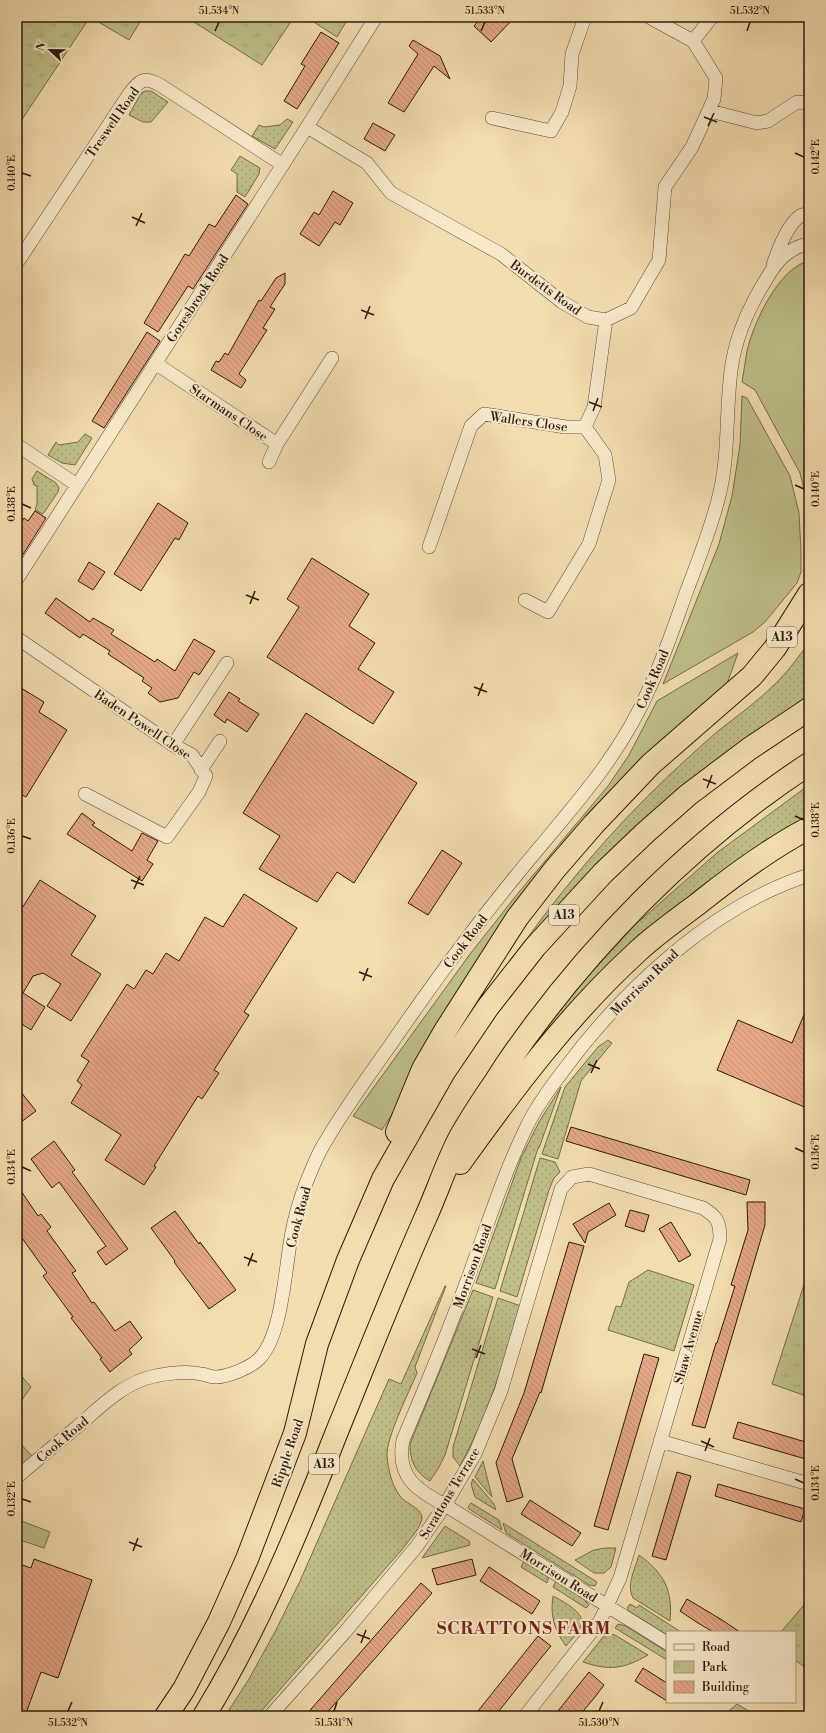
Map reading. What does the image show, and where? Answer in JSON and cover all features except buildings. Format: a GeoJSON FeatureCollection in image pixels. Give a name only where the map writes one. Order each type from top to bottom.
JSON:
{"type":"FeatureCollection","features":[{"type":"Feature","properties":{"kind":"highway","name":"A13"},"geometry":{"type":"LineString","coordinates":[[383,1179],[401,1121],[423,1069],[445,1031],[517,918],[555,869],[651,764],[752,676],[775,648],[809,594]]}},
{"type":"Feature","properties":{"kind":"highway","name":"A13"},"geometry":{"type":"LineString","coordinates":[[383,1179],[444,1072],[488,1007],[535,947],[602,873],[688,795],[749,749],[809,709]]}},
{"type":"Feature","properties":{"kind":"highway","name":"A13"},"geometry":{"type":"LineString","coordinates":[[204,1716],[218,1693],[273,1586],[431,1205],[459,1141],[484,1099],[526,1035],[574,974],[643,900],[723,827],[809,764]]}},
{"type":"Feature","properties":{"kind":"highway","name":"A13"},"geometry":{"type":"LineString","coordinates":[[431,1205],[509,1096],[577,1012],[637,951],[751,863],[788,839],[809,828]]}},
{"type":"Feature","properties":{"kind":"highway","name":"Ripple Road"},"geometry":{"type":"LineString","coordinates":[[166,1716],[184,1689],[219,1622],[247,1559],[295,1433],[317,1344],[348,1260],[383,1179]]}},
{"type":"Feature","properties":{"kind":"street","name":"Goresbrook Road"},"geometry":{"type":"LineString","coordinates":[[17,579],[283,165],[376,17]]}},
{"type":"Feature","properties":{"kind":"street"},"geometry":{"type":"LineString","coordinates":[[492,118],[552,131],[562,112],[570,86],[572,54],[585,17]]}},
{"type":"Feature","properties":{"kind":"street"},"geometry":{"type":"LineString","coordinates":[[606,320],[631,308],[659,260],[665,187],[692,147],[710,111],[714,99],[716,78],[693,40],[649,17]]}},
{"type":"Feature","properties":{"kind":"street"},"geometry":{"type":"LineString","coordinates":[[693,40],[712,17]]}},
{"type":"Feature","properties":{"kind":"street","name":"Treswell Road"},"geometry":{"type":"LineString","coordinates":[[17,263],[129,94],[136,85],[143,80],[152,80],[283,165]]}},
{"type":"Feature","properties":{"kind":"street"},"geometry":{"type":"LineString","coordinates":[[710,111],[757,123],[768,120],[797,102],[809,103]]}},
{"type":"Feature","properties":{"kind":"street","name":"Burdetts Road"},"geometry":{"type":"LineString","coordinates":[[307,127],[367,163],[391,193],[501,254],[562,302],[588,317],[606,320]]}},
{"type":"Feature","properties":{"kind":"street","name":"Cook Road"},"geometry":{"type":"LineString","coordinates":[[772,270],[779,244],[800,216],[809,213]]}},
{"type":"Feature","properties":{"kind":"street","name":"Cook Road"},"geometry":{"type":"LineString","coordinates":[[17,1477],[112,1398],[134,1382],[155,1376],[178,1374],[199,1373],[214,1377],[226,1376],[258,1361],[270,1344],[276,1328],[292,1229],[305,1188],[320,1152],[354,1097],[425,994],[484,916],[585,794],[612,758],[635,719],[650,687],[709,530],[720,492],[727,448],[732,365],[738,338],[747,313],[772,270],[784,255],[797,247],[808,244]]}},
{"type":"Feature","properties":{"kind":"street","name":"Wallers Close"},"geometry":{"type":"LineString","coordinates":[[429,547],[471,426],[484,414],[566,427],[585,428],[594,407],[606,320]]}},
{"type":"Feature","properties":{"kind":"street","name":"Starmans Close"},"geometry":{"type":"LineString","coordinates":[[155,363],[277,444],[332,358]]}},
{"type":"Feature","properties":{"kind":"street"},"geometry":{"type":"LineString","coordinates":[[525,600],[548,612],[589,544],[609,480],[605,455],[585,428]]}},
{"type":"Feature","properties":{"kind":"street"},"geometry":{"type":"LineString","coordinates":[[269,462],[277,444]]}},
{"type":"Feature","properties":{"kind":"street"},"geometry":{"type":"LineString","coordinates":[[17,445],[77,486]]}},
{"type":"Feature","properties":{"kind":"street","name":"Baden Powell Close"},"geometry":{"type":"LineString","coordinates":[[17,638],[173,745],[192,755],[206,776],[199,792],[167,838],[85,794]]}},
{"type":"Feature","properties":{"kind":"street"},"geometry":{"type":"LineString","coordinates":[[173,745],[227,663]]}},
{"type":"Feature","properties":{"kind":"street"},"geometry":{"type":"LineString","coordinates":[[201,770],[220,741]]}},
{"type":"Feature","properties":{"kind":"street","name":"Morrison Road"},"geometry":{"type":"LineString","coordinates":[[666,1642],[445,1505],[431,1498],[411,1482],[402,1464],[401,1453],[403,1440],[436,1362],[508,1168],[528,1124],[552,1085],[578,1051],[650,974],[671,955],[702,930],[748,901],[809,875]]}},
{"type":"Feature","properties":{"kind":"street","name":"Scrattons Terrace"},"geometry":{"type":"LineString","coordinates":[[270,1716],[345,1632],[412,1552],[445,1505],[475,1454],[501,1391],[561,1189],[572,1177],[589,1174]]}},
{"type":"Feature","properties":{"kind":"street","name":"Shaw Avenue"},"geometry":{"type":"LineString","coordinates":[[525,1716],[600,1621],[620,1578],[720,1239],[720,1228],[715,1216],[703,1208],[589,1174]]}},
{"type":"Feature","properties":{"kind":"street"},"geometry":{"type":"LineString","coordinates":[[660,1441],[809,1484]]}},
{"type":"Feature","properties":{"kind":"green space"},"geometry":{"type":"Polygon","coordinates":[[[17,17],[90,17],[17,127],[17,17]]]}},
{"type":"Feature","properties":{"kind":"green space"},"geometry":{"type":"Polygon","coordinates":[[[90,17],[143,17],[129,40],[90,17]]]}},
{"type":"Feature","properties":{"kind":"green space"},"geometry":{"type":"Polygon","coordinates":[[[186,17],[294,17],[262,65],[186,17]]]}},
{"type":"Feature","properties":{"kind":"green space"},"geometry":{"type":"Polygon","coordinates":[[[306,17],[349,17],[337,37],[306,17]]]}},
{"type":"Feature","properties":{"kind":"green space"},"geometry":{"type":"Polygon","coordinates":[[[151,91],[168,102],[151,122],[143,122],[129,115],[141,93],[151,91]]]}},
{"type":"Feature","properties":{"kind":"green space"},"geometry":{"type":"Polygon","coordinates":[[[287,119],[293,122],[275,149],[252,136],[259,125],[264,127],[280,125],[287,119]]]}},
{"type":"Feature","properties":{"kind":"green space"},"geometry":{"type":"Polygon","coordinates":[[[240,156],[260,168],[259,174],[245,197],[237,192],[237,174],[231,170],[240,156]]]}},
{"type":"Feature","properties":{"kind":"green space"},"geometry":{"type":"Polygon","coordinates":[[[809,261],[809,509],[800,473],[755,390],[742,382],[747,351],[761,312],[778,285],[788,274],[798,265],[809,261]]]}},
{"type":"Feature","properties":{"kind":"green space"},"geometry":{"type":"Polygon","coordinates":[[[742,396],[747,398],[790,476],[799,513],[801,572],[797,583],[765,622],[753,632],[663,684],[719,544],[732,496],[740,445],[742,396]]]}},
{"type":"Feature","properties":{"kind":"green space"},"geometry":{"type":"Polygon","coordinates":[[[85,434],[92,438],[75,465],[62,463],[48,455],[56,442],[59,445],[78,442],[85,434]]]}},
{"type":"Feature","properties":{"kind":"green space"},"geometry":{"type":"Polygon","coordinates":[[[37,471],[56,483],[59,488],[58,492],[43,514],[35,510],[37,504],[37,486],[34,485],[32,479],[37,471]]]}},
{"type":"Feature","properties":{"kind":"green space"},"geometry":{"type":"Polygon","coordinates":[[[809,643],[809,698],[801,702],[488,994],[544,916],[605,841],[683,762],[774,685],[809,643]]]}},
{"type":"Feature","properties":{"kind":"green space"},"geometry":{"type":"Polygon","coordinates":[[[738,653],[723,695],[488,960],[382,1130],[353,1116],[470,954],[519,892],[608,786],[629,755],[657,701],[738,653]]]}},
{"type":"Feature","properties":{"kind":"green space"},"geometry":{"type":"Polygon","coordinates":[[[809,785],[809,817],[742,857],[696,890],[594,979],[542,1041],[539,1037],[587,977],[635,925],[718,852],[809,785]]]}},
{"type":"Feature","properties":{"kind":"green space"},"geometry":{"type":"Polygon","coordinates":[[[608,1040],[612,1043],[581,1081],[558,1159],[542,1154],[565,1087],[598,1047],[608,1040]]]}},
{"type":"Feature","properties":{"kind":"green space"},"geometry":{"type":"Polygon","coordinates":[[[561,1087],[538,1148],[495,1289],[476,1283],[521,1158],[539,1122],[561,1087]]]}},
{"type":"Feature","properties":{"kind":"green space"},"geometry":{"type":"Polygon","coordinates":[[[540,1158],[555,1162],[560,1172],[554,1178],[549,1190],[517,1297],[500,1291],[540,1158]]]}},
{"type":"Feature","properties":{"kind":"green space"},"geometry":{"type":"Polygon","coordinates":[[[809,1269],[809,1397],[772,1384],[809,1269]]]}},
{"type":"Feature","properties":{"kind":"green space"},"geometry":{"type":"Polygon","coordinates":[[[648,1270],[694,1285],[674,1351],[608,1330],[616,1306],[621,1307],[629,1282],[648,1270]]]}},
{"type":"Feature","properties":{"kind":"green space"},"geometry":{"type":"Polygon","coordinates":[[[445,1286],[415,1367],[417,1373],[390,1438],[387,1456],[391,1477],[397,1492],[402,1499],[419,1511],[422,1517],[420,1525],[405,1546],[257,1716],[225,1716],[249,1679],[276,1630],[300,1581],[389,1379],[401,1384],[445,1286]]]}},
{"type":"Feature","properties":{"kind":"green space"},"geometry":{"type":"Polygon","coordinates":[[[473,1290],[493,1297],[445,1455],[430,1481],[425,1478],[414,1466],[410,1444],[473,1290]]]}},
{"type":"Feature","properties":{"kind":"green space"},"geometry":{"type":"Polygon","coordinates":[[[498,1298],[521,1306],[502,1367],[487,1407],[460,1466],[453,1457],[453,1447],[498,1298]]]}},
{"type":"Feature","properties":{"kind":"green space"},"geometry":{"type":"Polygon","coordinates":[[[17,1371],[31,1387],[17,1407],[17,1371]]]}},
{"type":"Feature","properties":{"kind":"green space"},"geometry":{"type":"Polygon","coordinates":[[[17,1440],[33,1457],[17,1470],[17,1440]]]}},
{"type":"Feature","properties":{"kind":"green space"},"geometry":{"type":"Polygon","coordinates":[[[483,1461],[492,1497],[475,1477],[483,1461]]]}},
{"type":"Feature","properties":{"kind":"green space"},"geometry":{"type":"Polygon","coordinates":[[[473,1479],[494,1504],[496,1510],[475,1497],[471,1484],[473,1479]]]}},
{"type":"Feature","properties":{"kind":"green space"},"geometry":{"type":"Polygon","coordinates":[[[471,1503],[499,1520],[502,1530],[469,1509],[468,1507],[471,1503]]]}},
{"type":"Feature","properties":{"kind":"green space"},"geometry":{"type":"Polygon","coordinates":[[[19,1520],[50,1532],[44,1548],[17,1539],[19,1520]]]}},
{"type":"Feature","properties":{"kind":"green space"},"geometry":{"type":"Polygon","coordinates":[[[503,1523],[597,1582],[595,1586],[589,1585],[506,1533],[503,1523]]]}},
{"type":"Feature","properties":{"kind":"green space"},"geometry":{"type":"Polygon","coordinates":[[[445,1526],[469,1541],[470,1545],[422,1558],[445,1526]]]}},
{"type":"Feature","properties":{"kind":"green space"},"geometry":{"type":"Polygon","coordinates":[[[616,1548],[611,1567],[604,1573],[594,1573],[575,1560],[594,1550],[616,1548]]]}},
{"type":"Feature","properties":{"kind":"green space"},"geometry":{"type":"Polygon","coordinates":[[[639,1555],[655,1569],[665,1583],[670,1600],[670,1621],[633,1598],[630,1588],[633,1571],[639,1555]]]}},
{"type":"Feature","properties":{"kind":"green space"},"geometry":{"type":"Polygon","coordinates":[[[524,1561],[549,1576],[547,1583],[521,1567],[524,1561]]]}},
{"type":"Feature","properties":{"kind":"green space"},"geometry":{"type":"Polygon","coordinates":[[[556,1581],[584,1599],[589,1605],[586,1608],[553,1587],[556,1581]]]}},
{"type":"Feature","properties":{"kind":"green space"},"geometry":{"type":"Polygon","coordinates":[[[553,1596],[573,1608],[582,1621],[578,1631],[566,1646],[558,1634],[554,1622],[552,1610],[553,1596]]]}},
{"type":"Feature","properties":{"kind":"green space"},"geometry":{"type":"Polygon","coordinates":[[[809,1599],[809,1670],[796,1661],[796,1631],[782,1631],[809,1599]]]}},
{"type":"Feature","properties":{"kind":"green space"},"geometry":{"type":"Polygon","coordinates":[[[630,1604],[637,1608],[639,1605],[679,1631],[666,1631],[666,1634],[630,1612],[627,1608],[630,1604]]]}},
{"type":"Feature","properties":{"kind":"green space"},"geometry":{"type":"Polygon","coordinates":[[[618,1624],[626,1626],[666,1651],[666,1659],[615,1628],[618,1624]]]}},
{"type":"Feature","properties":{"kind":"green space"},"geometry":{"type":"Polygon","coordinates":[[[609,1634],[615,1635],[648,1655],[624,1666],[616,1667],[601,1667],[583,1662],[603,1637],[609,1634]]]}},
{"type":"Feature","properties":{"kind":"green space"},"geometry":{"type":"Polygon","coordinates":[[[737,1704],[757,1716],[723,1716],[737,1704]]]}},
{"type":"Feature","properties":{"kind":"district","name":"SCRATTONS FARM"},"geometry":{"type":"Point","coordinates":[524,1628]}}]}
